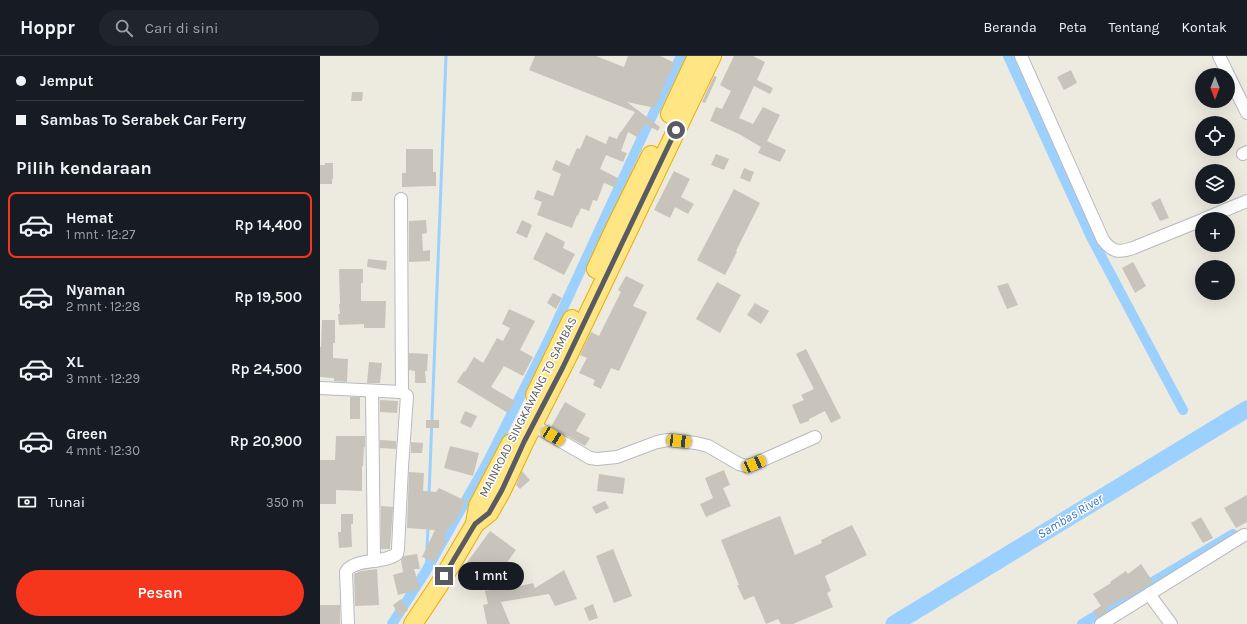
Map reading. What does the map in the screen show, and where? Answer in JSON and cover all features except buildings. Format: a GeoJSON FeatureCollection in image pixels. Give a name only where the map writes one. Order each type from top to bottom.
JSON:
{"type":"FeatureCollection","features":[{"type":"Feature","properties":{"kind":"highway","name":"MAINROAD SINGKAWANG TO SAMBAS"},"geometry":{"type":"LineString","coordinates":[[475,524],[489,513],[495,504],[555,383],[651,156],[697,56]]}},
{"type":"Feature","properties":{"kind":"highway","name":"MAINROAD SINGKAWANG TO SAMBAS"},"geometry":{"type":"LineString","coordinates":[[475,524],[478,506],[539,387],[591,280],[620,231],[712,56]]}},
{"type":"Feature","properties":{"kind":"highway"},"geometry":{"type":"LineString","coordinates":[[413,624],[439,585],[475,524]]}},
{"type":"Feature","properties":{"kind":"street"},"geometry":{"type":"LineString","coordinates":[[1021,56],[1103,240],[1109,248],[1117,251],[1129,250],[1195,223]]}},
{"type":"Feature","properties":{"kind":"street"},"geometry":{"type":"LineString","coordinates":[[1219,56],[1247,113]]}},
{"type":"Feature","properties":{"kind":"street"},"geometry":{"type":"LineString","coordinates":[[401,199],[402,392]]}},
{"type":"Feature","properties":{"kind":"street"},"geometry":{"type":"LineString","coordinates":[[1222,212],[1247,201]]}},
{"type":"Feature","properties":{"kind":"street"},"geometry":{"type":"LineString","coordinates":[[320,388],[402,392],[407,396],[397,554],[391,558],[350,566],[347,570],[348,624]]}},
{"type":"Feature","properties":{"kind":"street"},"geometry":{"type":"LineString","coordinates":[[372,391],[374,561]]}},
{"type":"Feature","properties":{"kind":"street"},"geometry":{"type":"LineString","coordinates":[[533,425],[590,458],[604,459],[617,457],[657,442],[668,440],[708,446],[739,464],[746,466],[754,464],[815,437]]}},
{"type":"Feature","properties":{"kind":"street"},"geometry":{"type":"LineString","coordinates":[[1101,624],[1244,535]]}},
{"type":"Feature","properties":{"kind":"street"},"geometry":{"type":"LineString","coordinates":[[1148,594],[1171,624]]}},
{"type":"Feature","properties":{"kind":"waterway"},"geometry":{"type":"LineString","coordinates":[[429,495],[446,56]]}},
{"type":"Feature","properties":{"kind":"waterway"},"geometry":{"type":"LineString","coordinates":[[392,624],[426,571],[487,463],[548,341],[681,56]]}},
{"type":"Feature","properties":{"kind":"waterway"},"geometry":{"type":"LineString","coordinates":[[1008,56],[1091,237],[1183,410]]}},
{"type":"Feature","properties":{"kind":"waterway","name":"Sambas River"},"geometry":{"type":"LineString","coordinates":[[894,624],[1247,409]]}},
{"type":"Feature","properties":{"kind":"waterway"},"geometry":{"type":"LineString","coordinates":[[427,549],[428,527]]}},
{"type":"Feature","properties":{"kind":"waterway"},"geometry":{"type":"LineString","coordinates":[[1082,624],[1233,534]]}},
{"type":"Feature","properties":{"kind":"waterway"},"geometry":{"type":"LineString","coordinates":[[426,571],[427,555]]}},
{"type":"Feature","properties":{"kind":"route"},"geometry":{"type":"LineString","coordinates":[[444,576],[475,524],[489,513],[495,504],[524,442],[552,390],[676,130]]}}]}
